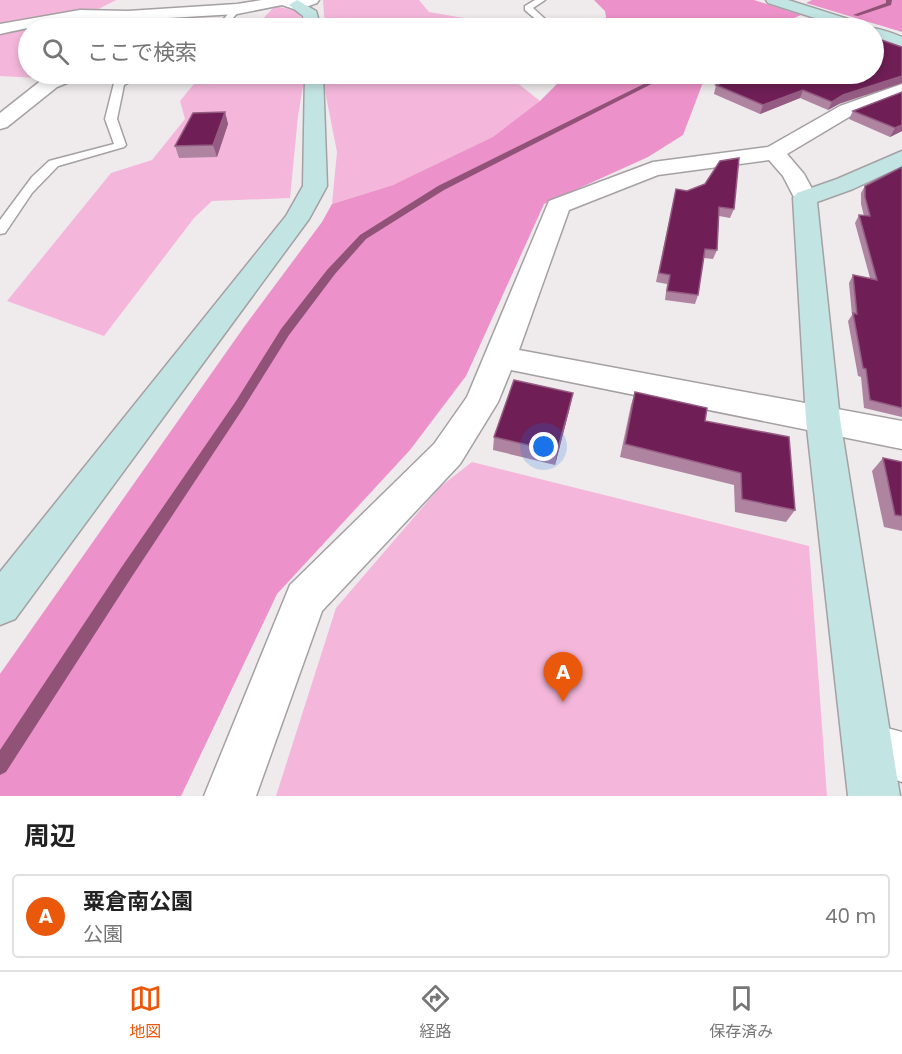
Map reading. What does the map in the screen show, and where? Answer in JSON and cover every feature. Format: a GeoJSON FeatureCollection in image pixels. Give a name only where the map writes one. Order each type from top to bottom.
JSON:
{"type":"FeatureCollection","features":[{"type":"Feature","properties":{"kind":"street"},"geometry":{"type":"LineString","coordinates":[[773,0],[830,18]]}},
{"type":"Feature","properties":{"kind":"street"},"geometry":{"type":"LineString","coordinates":[[55,18],[89,14],[128,16],[237,9],[293,1],[310,14],[311,18]]}},
{"type":"Feature","properties":{"kind":"street"},"geometry":{"type":"LineString","coordinates":[[0,28],[18,25]]}},
{"type":"Feature","properties":{"kind":"street"},"geometry":{"type":"LineString","coordinates":[[884,35],[899,38]]}},
{"type":"Feature","properties":{"kind":"street"},"geometry":{"type":"LineString","coordinates":[[0,123],[49,84]]}},
{"type":"Feature","properties":{"kind":"street"},"geometry":{"type":"LineString","coordinates":[[0,605],[297,219],[315,186],[314,84]]}},
{"type":"Feature","properties":{"kind":"street"},"geometry":{"type":"LineString","coordinates":[[230,796],[305,598],[447,454],[481,402],[501,357],[558,206],[653,169],[774,153],[847,110],[902,90]]}},
{"type":"Feature","properties":{"kind":"street"},"geometry":{"type":"LineString","coordinates":[[774,153],[793,174],[805,198],[823,419],[885,752],[874,796]]}},
{"type":"Feature","properties":{"kind":"street"},"geometry":{"type":"LineString","coordinates":[[805,198],[845,184],[902,158]]}},
{"type":"Feature","properties":{"kind":"street"},"geometry":{"type":"LineString","coordinates":[[501,357],[902,435]]}},
{"type":"Feature","properties":{"kind":"lane"},"geometry":{"type":"LineString","coordinates":[[540,18],[528,8],[541,0]]}},
{"type":"Feature","properties":{"kind":"lane"},"geometry":{"type":"LineString","coordinates":[[229,18],[237,9]]}},
{"type":"Feature","properties":{"kind":"lane"},"geometry":{"type":"LineString","coordinates":[[0,230],[25,192],[58,160],[107,152],[120,145],[111,119],[119,84]]}},
{"type":"Feature","properties":{"kind":"shaded area"},"geometry":{"type":"Polygon","coordinates":[[[0,0],[116,0],[89,14],[179,14],[176,18],[18,18],[18,77],[0,76],[0,0]]]}},
{"type":"Feature","properties":{"kind":"shaded area"},"geometry":{"type":"Polygon","coordinates":[[[323,0],[419,0],[429,12],[464,18],[324,18],[323,0]]]}},
{"type":"Feature","properties":{"kind":"shaded area"},"geometry":{"type":"Polygon","coordinates":[[[594,0],[754,0],[801,15],[794,18],[606,18],[605,11],[594,0]]]}},
{"type":"Feature","properties":{"kind":"shaded area"},"geometry":{"type":"Polygon","coordinates":[[[812,0],[902,0],[902,32],[884,27],[884,18],[856,18],[806,3],[812,0]]]}},
{"type":"Feature","properties":{"kind":"shaded area"},"geometry":{"type":"Polygon","coordinates":[[[275,6],[297,11],[301,18],[264,18],[275,6]]]}},
{"type":"Feature","properties":{"kind":"shaded area"},"geometry":{"type":"Polygon","coordinates":[[[194,84],[303,84],[290,198],[212,201],[194,218],[104,336],[7,301],[111,173],[152,160],[185,119],[180,101],[194,84]]]}},
{"type":"Feature","properties":{"kind":"shaded area"},"geometry":{"type":"Polygon","coordinates":[[[324,84],[519,84],[540,101],[495,140],[393,185],[332,204],[337,152],[324,84]]]}},
{"type":"Feature","properties":{"kind":"shaded area"},"geometry":{"type":"Polygon","coordinates":[[[557,84],[702,84],[683,135],[648,157],[544,204],[466,376],[410,450],[277,594],[181,796],[0,796],[0,674],[244,327],[322,222],[332,204],[393,185],[493,137],[540,101],[557,84]]]}},
{"type":"Feature","properties":{"kind":"shaded area"},"geometry":{"type":"Polygon","coordinates":[[[472,462],[809,546],[827,796],[276,796],[336,608],[440,487],[472,462]]]}},
{"type":"Feature","properties":{"kind":"building"},"geometry":{"type":"Polygon","coordinates":[[[884,41],[902,47],[902,76],[884,82],[884,41]]]}},
{"type":"Feature","properties":{"kind":"building"},"geometry":{"type":"Polygon","coordinates":[[[877,84],[843,95],[832,102],[803,90],[763,105],[716,85],[877,84]]]}},
{"type":"Feature","properties":{"kind":"building"},"geometry":{"type":"Polygon","coordinates":[[[902,92],[902,125],[895,128],[853,111],[902,92]]]}},
{"type":"Feature","properties":{"kind":"building"},"geometry":{"type":"Polygon","coordinates":[[[225,112],[213,145],[175,146],[193,113],[225,112]]]}},
{"type":"Feature","properties":{"kind":"building"},"geometry":{"type":"Polygon","coordinates":[[[739,158],[734,209],[719,207],[717,250],[705,249],[698,295],[667,291],[670,275],[659,273],[676,189],[687,191],[705,184],[720,161],[739,158]]]}},
{"type":"Feature","properties":{"kind":"building"},"geometry":{"type":"Polygon","coordinates":[[[902,167],[902,408],[870,400],[866,369],[863,368],[853,313],[857,314],[853,275],[877,280],[859,215],[870,216],[865,197],[865,186],[902,167]]]}},
{"type":"Feature","properties":{"kind":"building"},"geometry":{"type":"Polygon","coordinates":[[[514,380],[573,393],[557,452],[494,437],[514,380]]]}},
{"type":"Feature","properties":{"kind":"building"},"geometry":{"type":"Polygon","coordinates":[[[635,392],[707,408],[705,421],[789,437],[795,510],[742,499],[741,473],[625,444],[635,392]]]}},
{"type":"Feature","properties":{"kind":"building"},"geometry":{"type":"Polygon","coordinates":[[[883,458],[902,462],[902,516],[895,515],[883,458]]]}},
{"type":"Feature","properties":{"kind":"waterway"},"geometry":{"type":"LineString","coordinates":[[856,15],[889,4],[889,0]]}},
{"type":"Feature","properties":{"kind":"waterway"},"geometry":{"type":"LineString","coordinates":[[0,766],[240,404],[285,332],[331,272],[363,237],[441,188],[648,84]]}},
{"type":"Feature","properties":{"kind":"place","name":"粟倉南公園"},"geometry":{"type":"Point","coordinates":[563,702]}}]}
